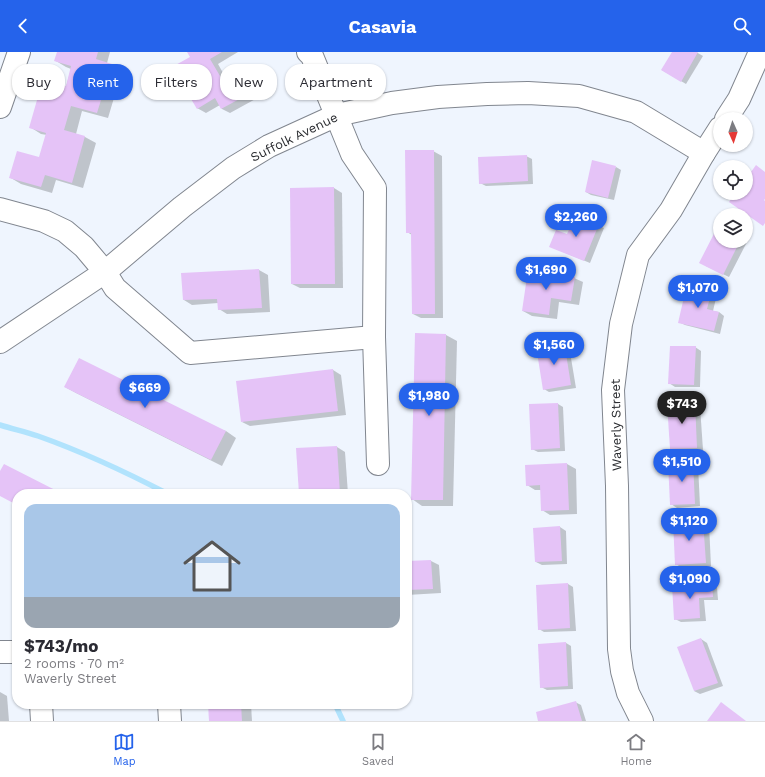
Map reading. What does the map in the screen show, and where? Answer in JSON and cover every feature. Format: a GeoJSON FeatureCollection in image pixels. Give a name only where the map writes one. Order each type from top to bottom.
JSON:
{"type":"FeatureCollection","features":[{"type":"Feature","properties":{"kind":"street"},"geometry":{"type":"LineString","coordinates":[[0,107],[20,52]]}},
{"type":"Feature","properties":{"kind":"street"},"geometry":{"type":"LineString","coordinates":[[308,52],[312,56],[352,154],[375,188],[374,337],[378,464]]}},
{"type":"Feature","properties":{"kind":"street"},"geometry":{"type":"LineString","coordinates":[[731,112],[740,99],[760,52]]}},
{"type":"Feature","properties":{"kind":"street","name":"Suffolk Avenue"},"geometry":{"type":"LineString","coordinates":[[0,342],[105,272],[182,207],[233,168],[269,146],[337,115],[392,103],[438,97],[494,94],[579,96],[636,112],[704,153]]}},
{"type":"Feature","properties":{"kind":"street","name":"Waverly Street"},"geometry":{"type":"LineString","coordinates":[[642,721],[628,693],[622,671],[619,649],[617,486],[613,390],[621,324],[638,255],[671,210],[713,139]]}},
{"type":"Feature","properties":{"kind":"street"},"geometry":{"type":"LineString","coordinates":[[0,209],[44,221],[65,232],[84,247],[105,272],[115,288],[190,353],[374,337]]}},
{"type":"Feature","properties":{"kind":"street"},"geometry":{"type":"LineString","coordinates":[[0,652],[12,652]]}},
{"type":"Feature","properties":{"kind":"street"},"geometry":{"type":"LineString","coordinates":[[42,709],[42,721]]}},
{"type":"Feature","properties":{"kind":"street"},"geometry":{"type":"LineString","coordinates":[[170,709],[170,721]]}},
{"type":"Feature","properties":{"kind":"building"},"geometry":{"type":"Polygon","coordinates":[[[57,52],[98,52],[96,59],[112,64],[73,64],[73,100],[101,100],[97,113],[71,106],[64,130],[85,136],[72,183],[45,175],[41,187],[9,178],[17,151],[39,157],[46,133],[29,128],[37,100],[65,100],[65,86],[71,66],[54,61],[57,52]]]}},
{"type":"Feature","properties":{"kind":"building"},"geometry":{"type":"Polygon","coordinates":[[[187,52],[222,52],[210,59],[220,76],[220,100],[238,100],[221,109],[215,98],[212,100],[212,64],[177,64],[190,57],[187,52]]]}},
{"type":"Feature","properties":{"kind":"building"},"geometry":{"type":"Polygon","coordinates":[[[672,52],[698,52],[681,82],[661,70],[672,52]]]}},
{"type":"Feature","properties":{"kind":"building"},"geometry":{"type":"Polygon","coordinates":[[[192,100],[212,100],[197,109],[192,100]]]}},
{"type":"Feature","properties":{"kind":"building"},"geometry":{"type":"Polygon","coordinates":[[[405,150],[434,150],[435,314],[412,314],[411,233],[406,233],[405,150]]]}},
{"type":"Feature","properties":{"kind":"building"},"geometry":{"type":"Polygon","coordinates":[[[527,155],[528,181],[479,184],[478,157],[527,155]]]}},
{"type":"Feature","properties":{"kind":"building"},"geometry":{"type":"Polygon","coordinates":[[[592,160],[616,166],[608,198],[585,192],[592,160]]]}},
{"type":"Feature","properties":{"kind":"building"},"geometry":{"type":"Polygon","coordinates":[[[756,165],[765,172],[765,223],[763,226],[753,219],[753,208],[738,208],[729,202],[731,200],[753,200],[753,169],[756,165]]]}},
{"type":"Feature","properties":{"kind":"building"},"geometry":{"type":"Polygon","coordinates":[[[334,187],[335,284],[291,284],[290,188],[334,187]]]}},
{"type":"Feature","properties":{"kind":"building"},"geometry":{"type":"Polygon","coordinates":[[[576,214],[599,224],[584,261],[549,247],[556,230],[567,234],[576,214]]]}},
{"type":"Feature","properties":{"kind":"building"},"geometry":{"type":"Polygon","coordinates":[[[713,236],[713,248],[736,248],[723,275],[699,263],[713,236]]]}},
{"type":"Feature","properties":{"kind":"building"},"geometry":{"type":"Polygon","coordinates":[[[259,269],[262,308],[218,310],[217,299],[183,300],[181,273],[259,269]]]}},
{"type":"Feature","properties":{"kind":"building"},"geometry":{"type":"Polygon","coordinates":[[[528,270],[575,277],[571,301],[551,298],[549,315],[522,311],[528,270]]]}},
{"type":"Feature","properties":{"kind":"building"},"geometry":{"type":"Polygon","coordinates":[[[687,284],[712,290],[707,309],[719,312],[714,331],[678,323],[687,284]]]}},
{"type":"Feature","properties":{"kind":"building"},"geometry":{"type":"Polygon","coordinates":[[[415,333],[446,334],[443,500],[412,500],[415,333]]]}},
{"type":"Feature","properties":{"kind":"building"},"geometry":{"type":"Polygon","coordinates":[[[564,341],[571,385],[543,390],[536,346],[564,341]]]}},
{"type":"Feature","properties":{"kind":"building"},"geometry":{"type":"Polygon","coordinates":[[[670,346],[696,346],[694,385],[668,384],[670,346]]]}},
{"type":"Feature","properties":{"kind":"building"},"geometry":{"type":"Polygon","coordinates":[[[79,358],[226,431],[211,460],[64,387],[79,358]]]}},
{"type":"Feature","properties":{"kind":"building"},"geometry":{"type":"Polygon","coordinates":[[[333,369],[338,411],[241,422],[236,381],[333,369]]]}},
{"type":"Feature","properties":{"kind":"building"},"geometry":{"type":"Polygon","coordinates":[[[695,402],[697,448],[670,449],[667,403],[695,402]]]}},
{"type":"Feature","properties":{"kind":"building"},"geometry":{"type":"Polygon","coordinates":[[[558,403],[560,448],[531,450],[529,404],[558,403]]]}},
{"type":"Feature","properties":{"kind":"building"},"geometry":{"type":"Polygon","coordinates":[[[337,446],[340,489],[299,489],[296,448],[337,446]]]}},
{"type":"Feature","properties":{"kind":"building"},"geometry":{"type":"Polygon","coordinates":[[[693,461],[695,504],[670,505],[668,462],[693,461]]]}},
{"type":"Feature","properties":{"kind":"building"},"geometry":{"type":"Polygon","coordinates":[[[567,463],[569,510],[541,511],[540,485],[526,486],[525,465],[567,463]]]}},
{"type":"Feature","properties":{"kind":"building"},"geometry":{"type":"Polygon","coordinates":[[[4,464],[53,489],[12,489],[12,502],[0,496],[0,471],[4,464]]]}},
{"type":"Feature","properties":{"kind":"building"},"geometry":{"type":"Polygon","coordinates":[[[703,520],[706,563],[675,565],[673,521],[703,520]]]}},
{"type":"Feature","properties":{"kind":"building"},"geometry":{"type":"Polygon","coordinates":[[[560,526],[562,561],[535,562],[533,528],[560,526]]]}},
{"type":"Feature","properties":{"kind":"building"},"geometry":{"type":"Polygon","coordinates":[[[431,560],[433,589],[412,590],[412,561],[431,560]]]}},
{"type":"Feature","properties":{"kind":"building"},"geometry":{"type":"Polygon","coordinates":[[[568,583],[570,628],[538,630],[536,585],[568,583]]]}},
{"type":"Feature","properties":{"kind":"building"},"geometry":{"type":"Polygon","coordinates":[[[712,583],[713,597],[699,598],[700,618],[674,620],[672,585],[712,583]]]}},
{"type":"Feature","properties":{"kind":"building"},"geometry":{"type":"Polygon","coordinates":[[[701,638],[718,683],[694,691],[677,647],[701,638]]]}},
{"type":"Feature","properties":{"kind":"building"},"geometry":{"type":"Polygon","coordinates":[[[566,642],[568,686],[540,688],[538,644],[566,642]]]}},
{"type":"Feature","properties":{"kind":"building"},"geometry":{"type":"Polygon","coordinates":[[[576,701],[582,721],[538,721],[536,712],[576,701]]]}},
{"type":"Feature","properties":{"kind":"building"},"geometry":{"type":"Polygon","coordinates":[[[721,702],[746,721],[707,721],[721,702]]]}},
{"type":"Feature","properties":{"kind":"building"},"geometry":{"type":"Polygon","coordinates":[[[208,709],[241,709],[242,721],[209,721],[208,709]]]}},
{"type":"Feature","properties":{"kind":"waterway"},"geometry":{"type":"LineString","coordinates":[[0,425],[38,436],[71,449],[120,470],[158,489]]}},
{"type":"Feature","properties":{"kind":"waterway"},"geometry":{"type":"LineString","coordinates":[[337,709],[343,721]]}}]}
